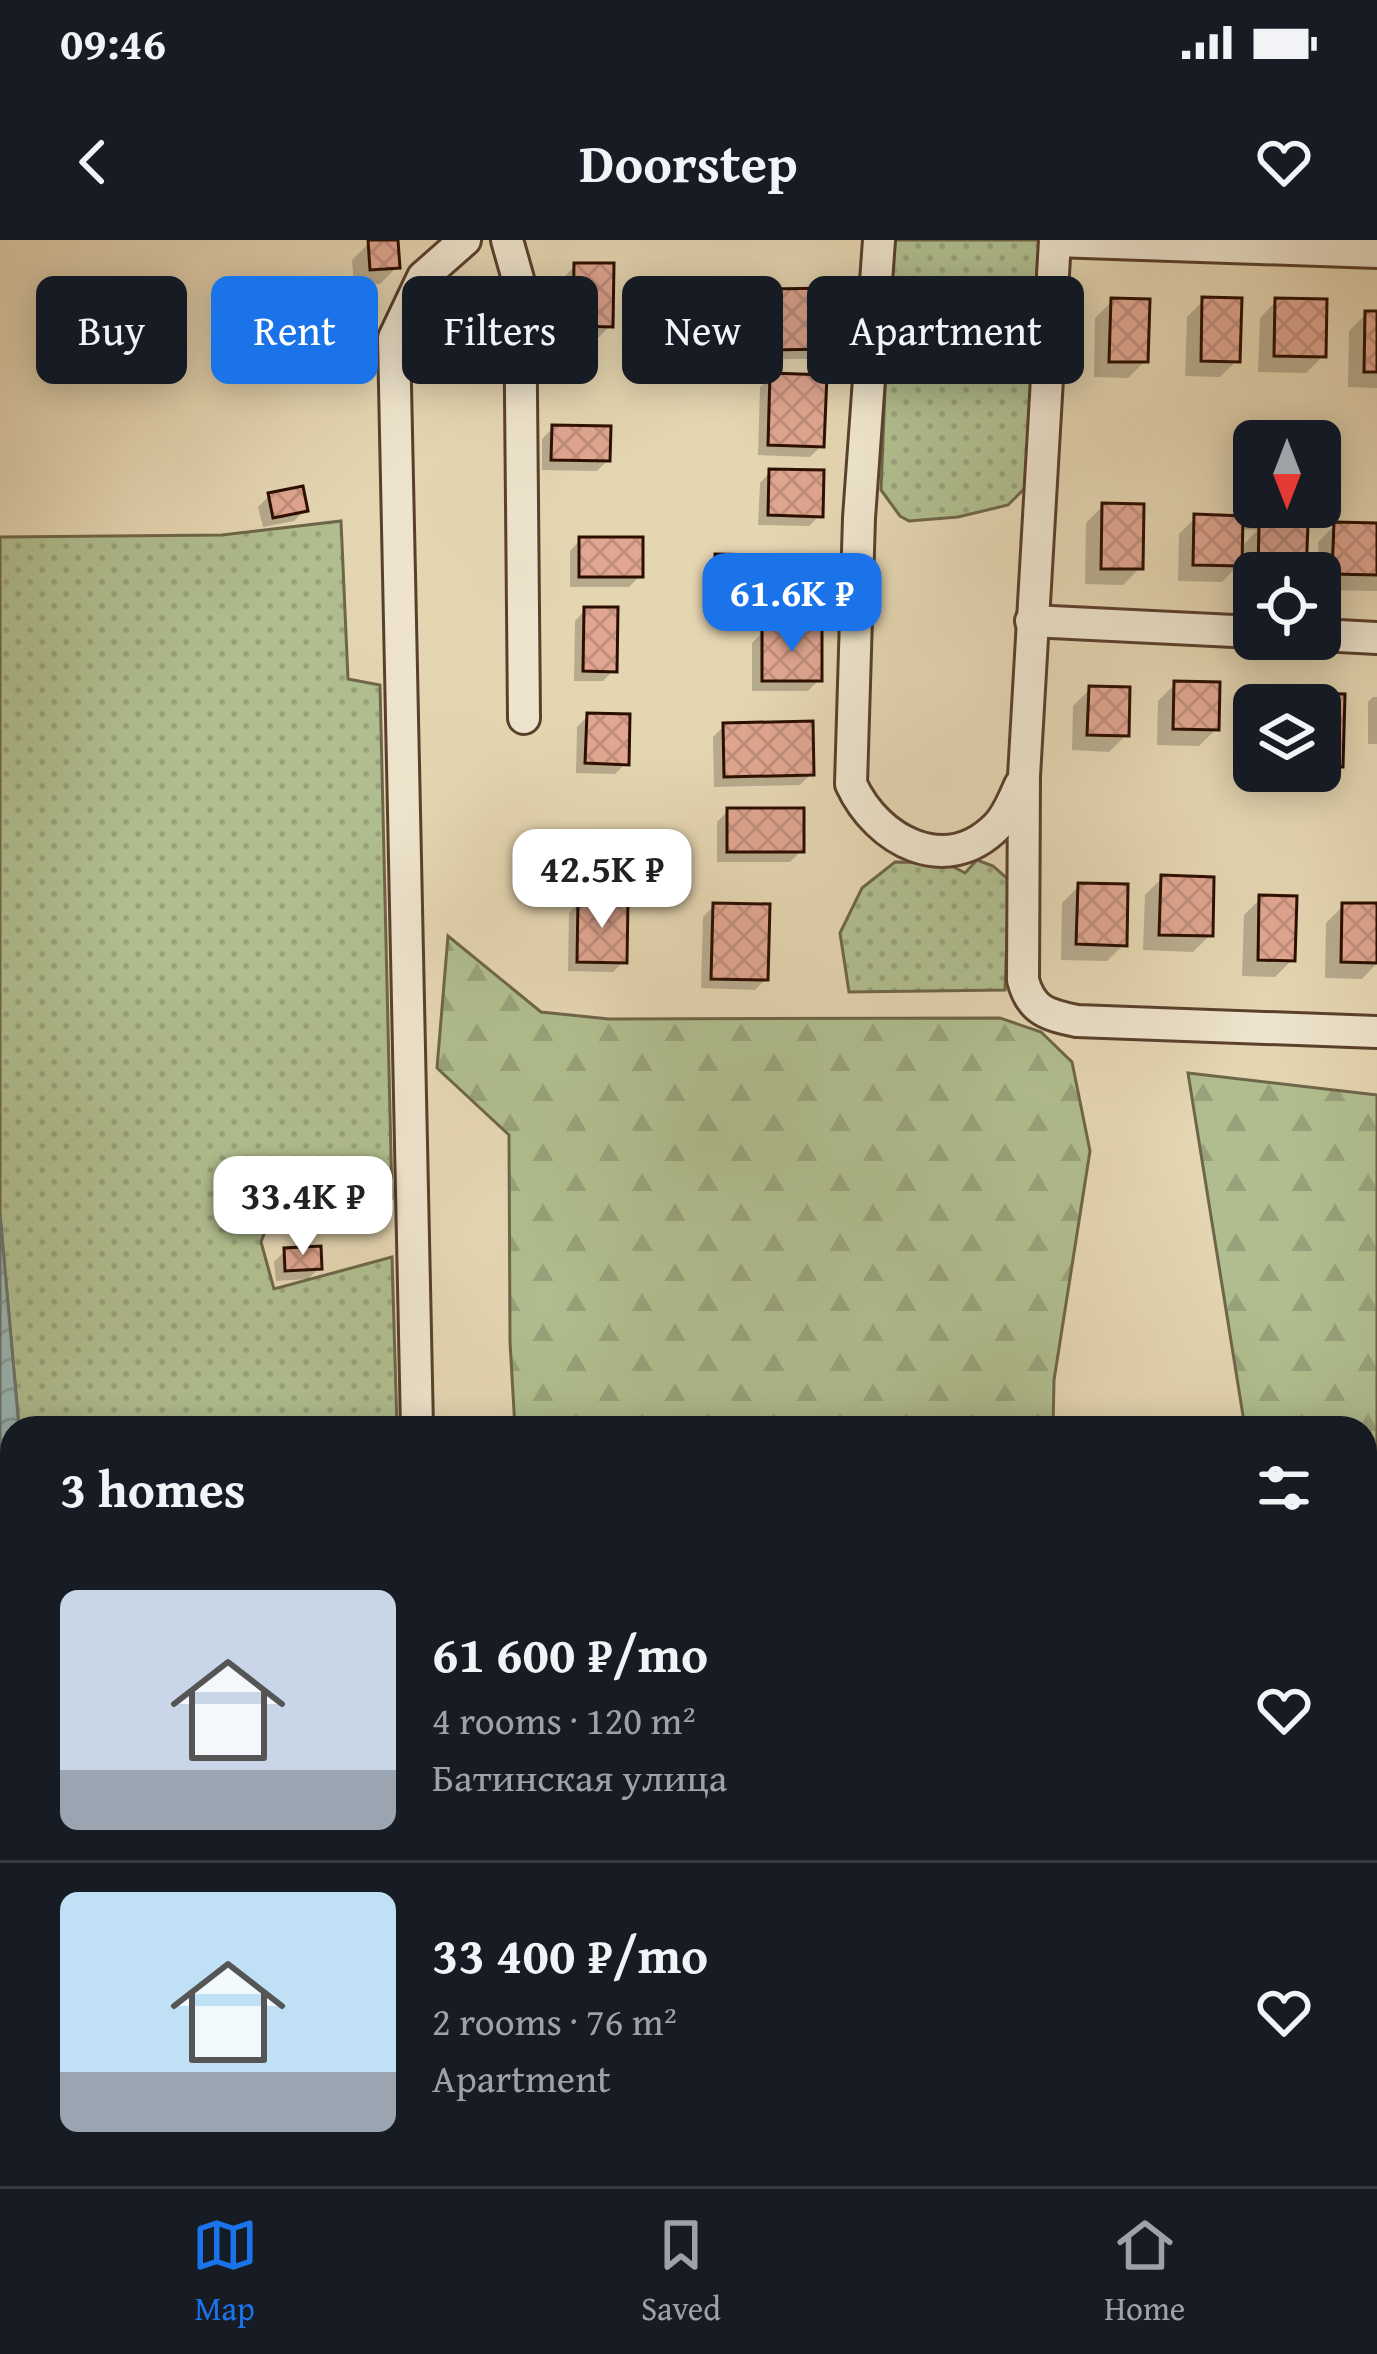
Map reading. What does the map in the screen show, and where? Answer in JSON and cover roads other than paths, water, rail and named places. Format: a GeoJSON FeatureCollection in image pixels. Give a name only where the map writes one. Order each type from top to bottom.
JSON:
{"type":"FeatureCollection","features":[{"type":"Feature","properties":{"kind":"street"},"geometry":{"type":"LineString","coordinates":[[417,1416],[394,338],[423,277],[465,240]]}},
{"type":"Feature","properties":{"kind":"street"},"geometry":{"type":"LineString","coordinates":[[507,240],[520,286],[524,718]]}},
{"type":"Feature","properties":{"kind":"street"},"geometry":{"type":"LineString","coordinates":[[879,240],[859,518],[851,784],[862,808],[879,828],[926,849],[953,849],[978,840],[998,825],[1024,776]]}},
{"type":"Feature","properties":{"kind":"street"},"geometry":{"type":"LineString","coordinates":[[1377,252],[1055,240],[1024,776],[1023,980],[1028,997],[1042,1014],[1077,1021],[1377,1031]]}},
{"type":"Feature","properties":{"kind":"street"},"geometry":{"type":"LineString","coordinates":[[1031,621],[1233,631]]}},
{"type":"Feature","properties":{"kind":"street"},"geometry":{"type":"LineString","coordinates":[[1341,636],[1377,638]]}},
{"type":"Feature","properties":{"kind":"water"},"geometry":{"type":"Polygon","coordinates":[[[0,1214],[18,1416],[0,1416],[0,1214]]]}}]}
